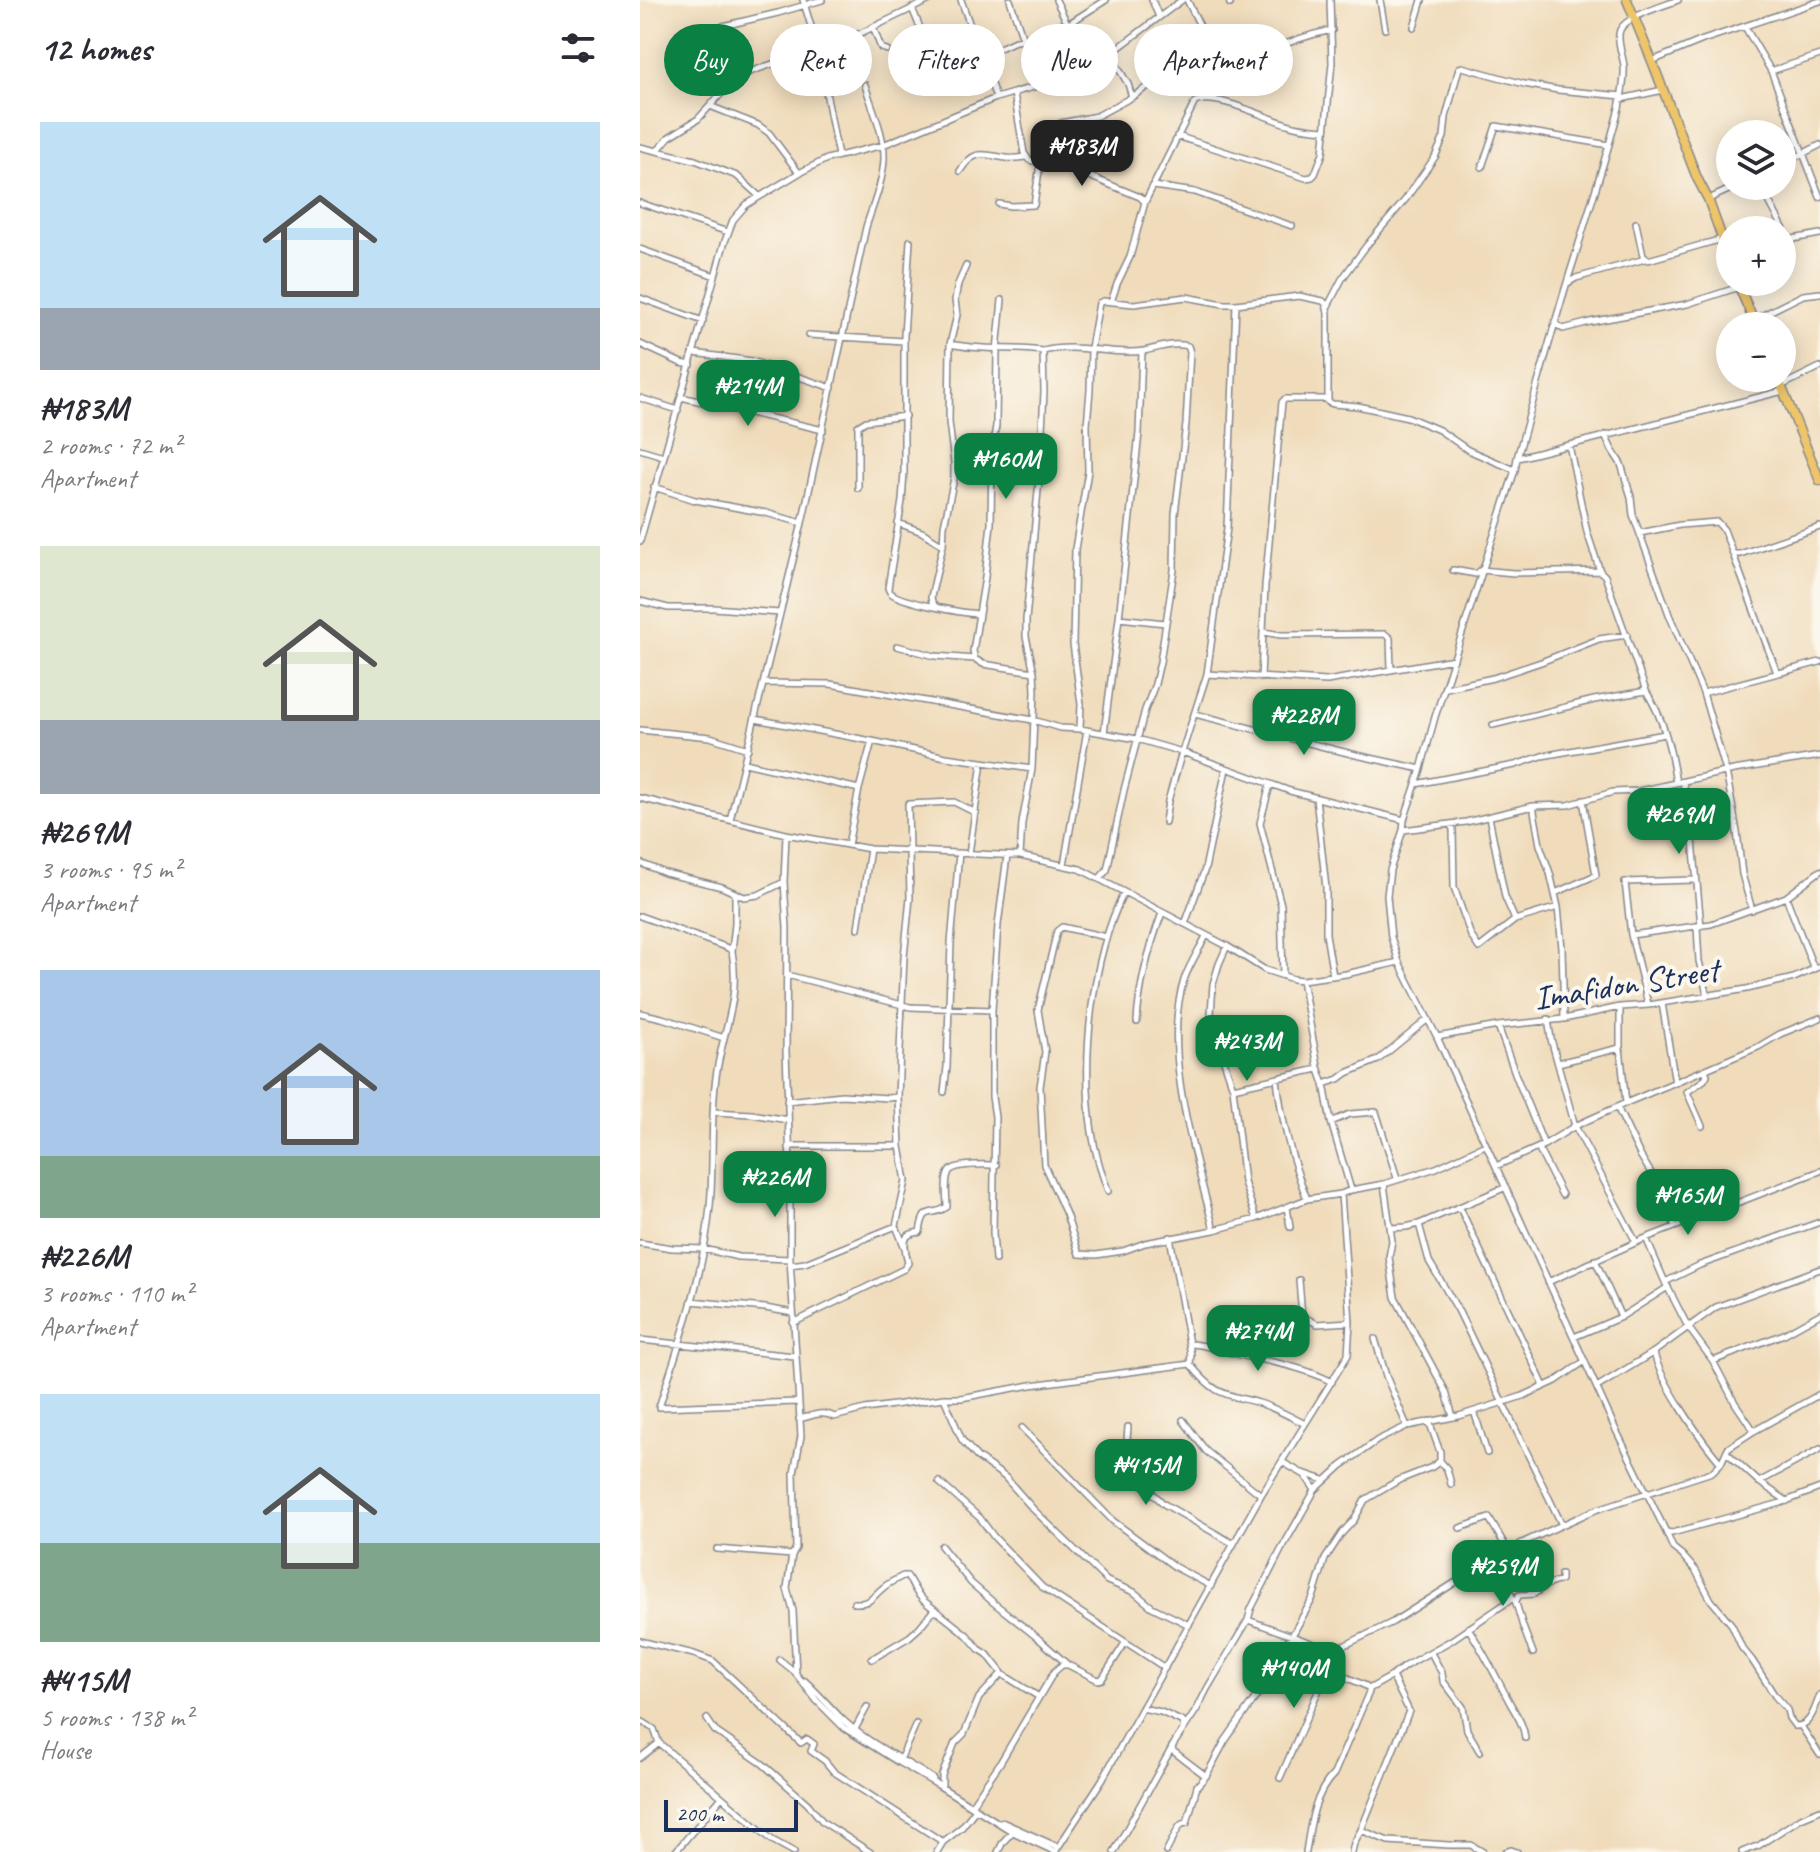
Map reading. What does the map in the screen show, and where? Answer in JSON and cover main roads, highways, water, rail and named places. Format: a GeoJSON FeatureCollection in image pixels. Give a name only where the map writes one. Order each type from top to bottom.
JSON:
{"type":"FeatureCollection","features":[{"type":"Feature","properties":{"kind":"main road"},"geometry":{"type":"LineString","coordinates":[[1627,0],[1716,222]]}},
{"type":"Feature","properties":{"kind":"main road"},"geometry":{"type":"LineString","coordinates":[[1784,392],[1820,481]]}}]}
